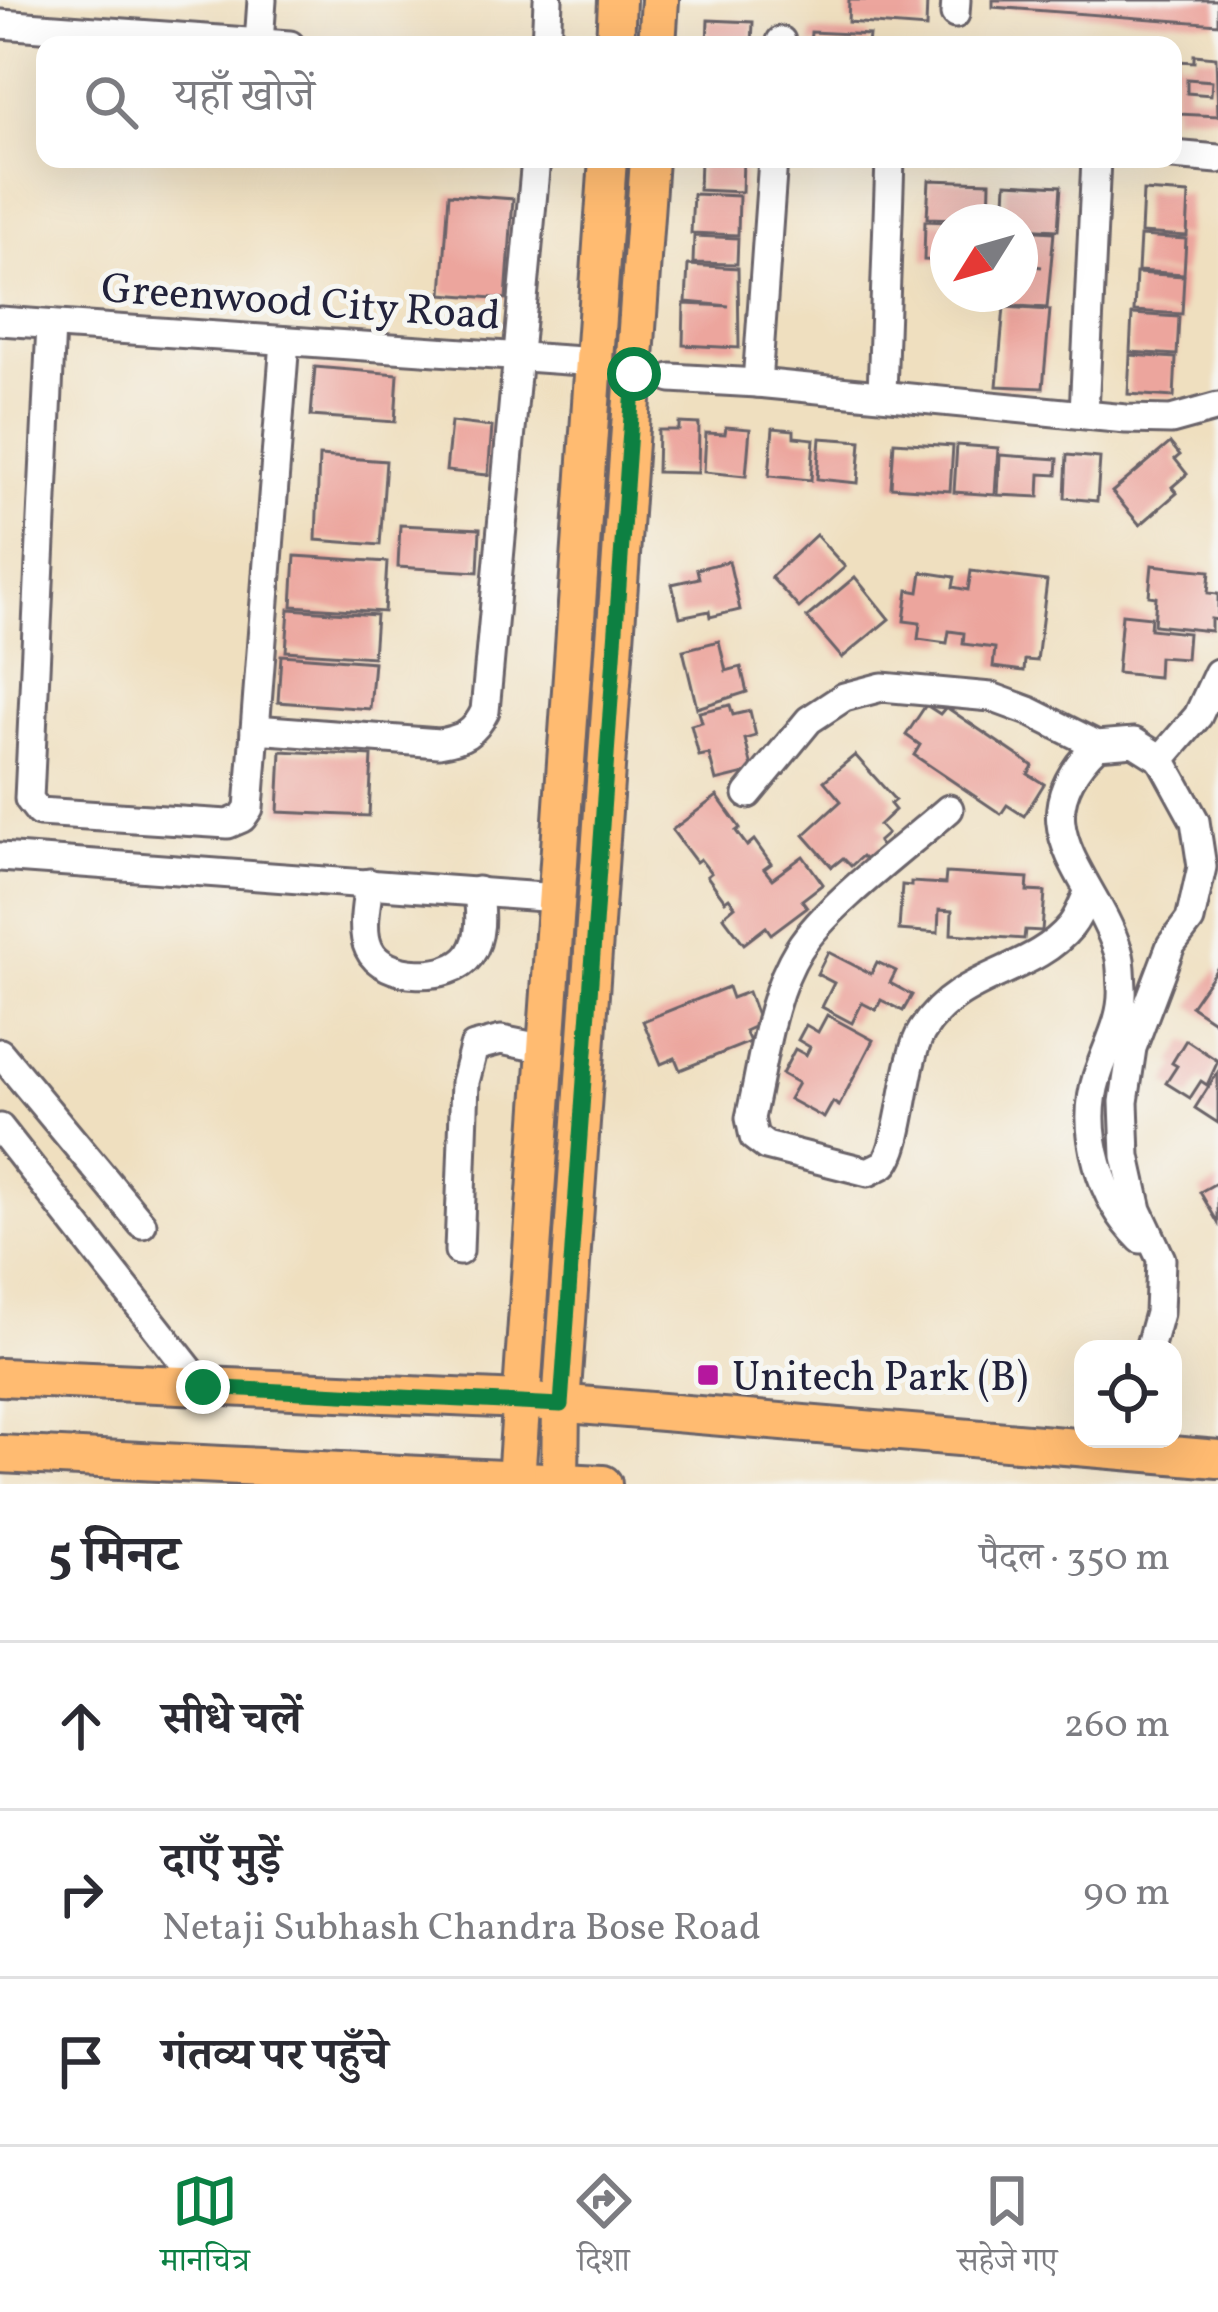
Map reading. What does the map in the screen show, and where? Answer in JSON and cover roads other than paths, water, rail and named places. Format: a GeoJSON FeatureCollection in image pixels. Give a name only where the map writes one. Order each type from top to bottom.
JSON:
{"type":"FeatureCollection","features":[{"type":"Feature","properties":{"kind":"main road"},"geometry":{"type":"LineString","coordinates":[[615,36],[617,0]]}},
{"type":"Feature","properties":{"kind":"main road"},"geometry":{"type":"LineString","coordinates":[[658,36],[660,0]]}},
{"type":"Feature","properties":{"kind":"main road"},"geometry":{"type":"LineString","coordinates":[[538,1481],[521,1400],[607,168]]}},
{"type":"Feature","properties":{"kind":"main road"},"geometry":{"type":"LineString","coordinates":[[538,1481],[561,1405],[648,168]]}},
{"type":"Feature","properties":{"kind":"main road"},"geometry":{"type":"LineString","coordinates":[[0,1377],[521,1400],[1074,1442]]}},
{"type":"Feature","properties":{"kind":"main road"},"geometry":{"type":"LineString","coordinates":[[1146,1448],[1218,1459]]}},
{"type":"Feature","properties":{"kind":"main road"},"geometry":{"type":"LineString","coordinates":[[0,1454],[603,1484]]}},
{"type":"Feature","properties":{"kind":"street"},"geometry":{"type":"LineString","coordinates":[[259,36],[262,0]]}},
{"type":"Feature","properties":{"kind":"street"},"geometry":{"type":"LineString","coordinates":[[546,36],[548,0]]}},
{"type":"Feature","properties":{"kind":"street"},"geometry":{"type":"LineString","coordinates":[[0,25],[158,36]]}},
{"type":"Feature","properties":{"kind":"street"},"geometry":{"type":"LineString","coordinates":[[1182,156],[1218,159]]}},
{"type":"Feature","properties":{"kind":"street"},"geometry":{"type":"LineString","coordinates":[[255,729],[439,743],[463,739],[477,728],[485,711],[535,168]]}},
{"type":"Feature","properties":{"kind":"street"},"geometry":{"type":"LineString","coordinates":[[757,383],[772,168]]}},
{"type":"Feature","properties":{"kind":"street"},"geometry":{"type":"LineString","coordinates":[[882,394],[890,168]]}},
{"type":"Feature","properties":{"kind":"street"},"geometry":{"type":"LineString","coordinates":[[1084,413],[1096,168]]}},
{"type":"Feature","properties":{"kind":"street","name":"Greenwood City Road"},"geometry":{"type":"LineString","coordinates":[[0,322],[596,362]]}},
{"type":"Feature","properties":{"kind":"street"},"geometry":{"type":"LineString","coordinates":[[51,325],[28,799],[39,812],[228,824],[242,818],[249,808],[285,341]]}},
{"type":"Feature","properties":{"kind":"street"},"geometry":{"type":"LineString","coordinates":[[671,378],[1171,420],[1218,407]]}},
{"type":"Feature","properties":{"kind":"street"},"geometry":{"type":"LineString","coordinates":[[1161,759],[1198,716],[1218,673]]}},
{"type":"Feature","properties":{"kind":"street"},"geometry":{"type":"LineString","coordinates":[[748,794],[809,720],[844,697],[882,687],[991,697],[1097,745],[1134,742],[1161,759],[1196,821],[1202,867],[1190,920],[1171,945],[1132,1048],[1124,1102],[1126,1156],[1138,1210],[1161,1259],[1159,1313],[1152,1340]]}},
{"type":"Feature","properties":{"kind":"street"},"geometry":{"type":"LineString","coordinates":[[1097,745],[1066,781],[1060,812],[1068,854],[1119,953],[1123,997],[1096,1079],[1090,1120],[1095,1156],[1129,1228],[1161,1259]]}},
{"type":"Feature","properties":{"kind":"street"},"geometry":{"type":"LineString","coordinates":[[949,809],[828,916],[800,947],[781,987],[750,1118],[754,1136],[766,1146],[868,1172],[884,1165],[892,1150],[902,1088],[920,1033],[950,997],[1060,938],[1075,922],[1088,893]]}},
{"type":"Feature","properties":{"kind":"street"},"geometry":{"type":"LineString","coordinates":[[0,857],[557,898]]}},
{"type":"Feature","properties":{"kind":"street"},"geometry":{"type":"LineString","coordinates":[[369,883],[364,926],[368,948],[383,964],[417,972],[446,971],[470,957],[480,926],[478,891]]}},
{"type":"Feature","properties":{"kind":"street"},"geometry":{"type":"LineString","coordinates":[[1119,953],[1171,945]]}},
{"type":"Feature","properties":{"kind":"street"},"geometry":{"type":"LineString","coordinates":[[459,1251],[465,1082],[474,1047],[501,1040],[546,1049]]}},
{"type":"Feature","properties":{"kind":"street"},"geometry":{"type":"LineString","coordinates":[[0,1053],[142,1224]]}},
{"type":"Feature","properties":{"kind":"street"},"geometry":{"type":"LineString","coordinates":[[0,1128],[203,1387]]}},
{"type":"Feature","properties":{"kind":"place","name":"Unitech Park (B)"},"geometry":{"type":"Point","coordinates":[708,1375]}}]}
